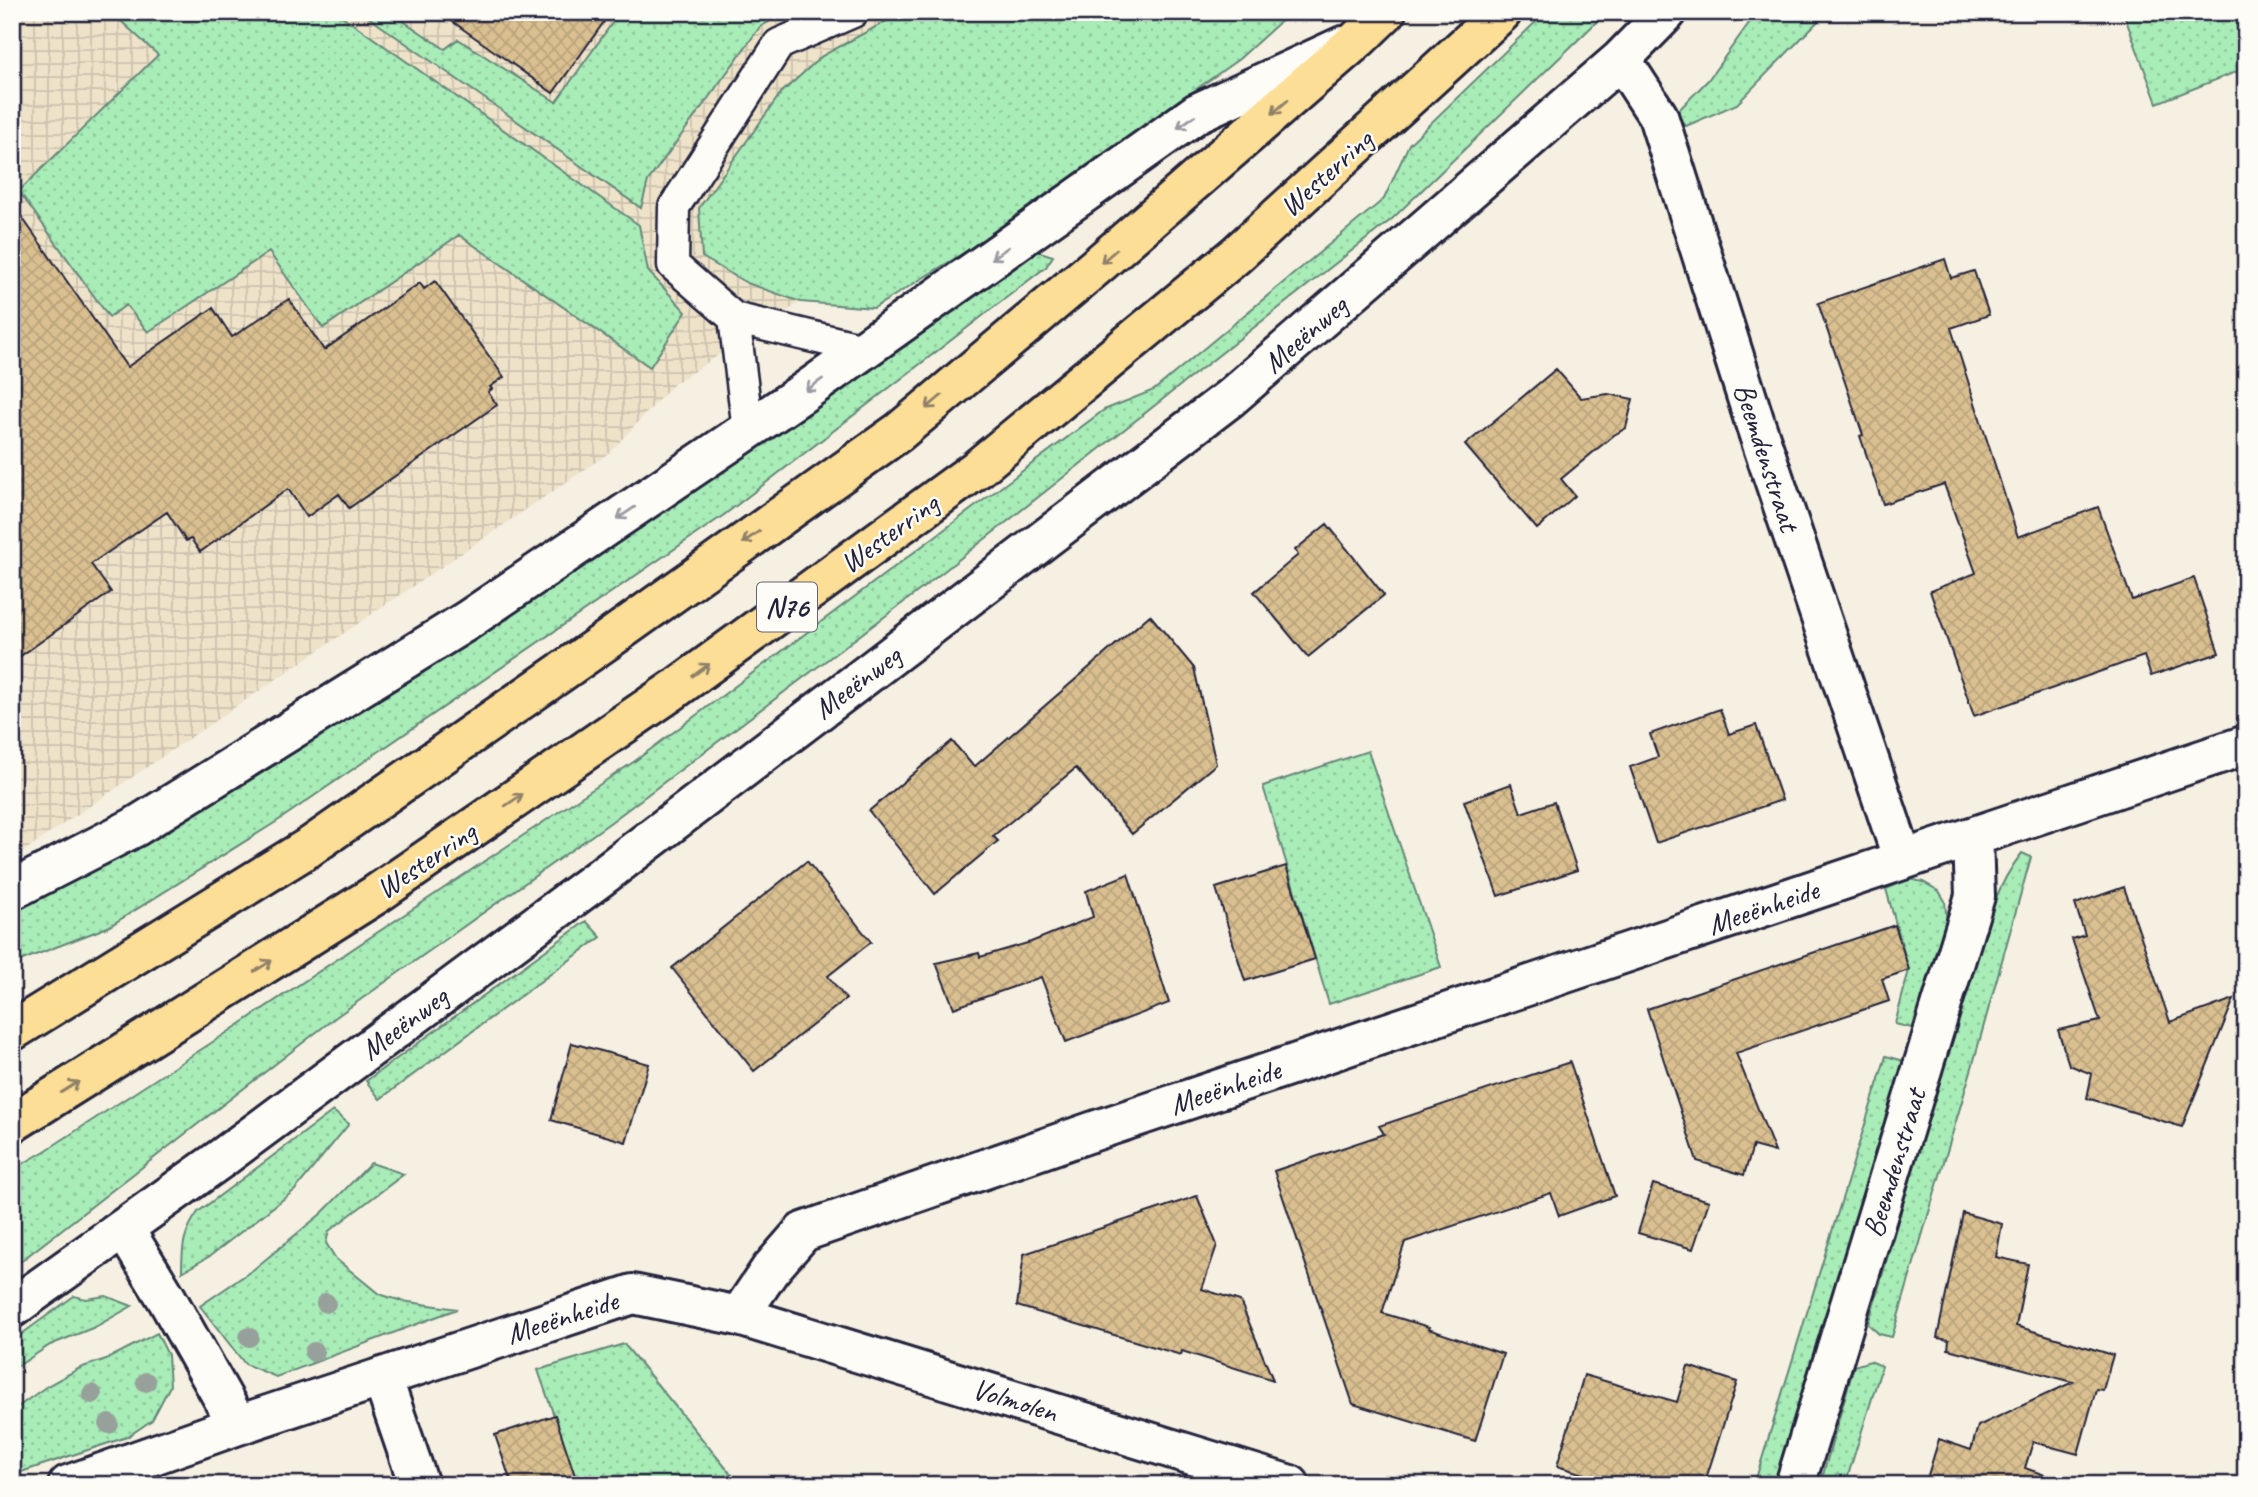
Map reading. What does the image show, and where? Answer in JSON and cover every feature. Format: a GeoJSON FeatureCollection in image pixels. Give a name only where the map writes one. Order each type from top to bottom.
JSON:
{"type":"FeatureCollection","features":[{"type":"Feature","properties":{"kind":"highway","name":"N76"},"geometry":{"type":"LineString","coordinates":[[12,1031],[311,846],[900,432],[1099,264],[1358,40],[1386,12]]}},
{"type":"Feature","properties":{"kind":"highway","name":"Westerring"},"geometry":{"type":"LineString","coordinates":[[12,1123],[386,888],[675,689],[977,469],[1236,255],[1502,12]]}},
{"type":"Feature","properties":{"kind":"street","name":"Meeënweg"},"geometry":{"type":"LineString","coordinates":[[12,1308],[124,1229],[602,876],[1230,398],[1621,59],[1667,12]]}},
{"type":"Feature","properties":{"kind":"street"},"geometry":{"type":"LineString","coordinates":[[12,890],[135,827],[446,634],[748,430],[1197,113],[1358,40]]}},
{"type":"Feature","properties":{"kind":"street","name":"Beemdenstraat"},"geometry":{"type":"LineString","coordinates":[[1621,59],[1658,116],[1755,422],[1903,860]]}},
{"type":"Feature","properties":{"kind":"street","name":"Meeënheide"},"geometry":{"type":"LineString","coordinates":[[68,1485],[238,1425],[633,1294],[739,1316],[770,1270],[803,1232],[1110,1126],[2246,745]]}},
{"type":"Feature","properties":{"kind":"street","name":"Beemdenstraat"},"geometry":{"type":"LineString","coordinates":[[1795,1485],[1975,896],[1973,838]]}},
{"type":"Feature","properties":{"kind":"street"},"geometry":{"type":"LineString","coordinates":[[124,1229],[238,1425]]}},
{"type":"Feature","properties":{"kind":"street","name":"Volmolen"},"geometry":{"type":"LineString","coordinates":[[739,1316],[1290,1485]]}},
{"type":"Feature","properties":{"kind":"street"},"geometry":{"type":"LineString","coordinates":[[382,1377],[419,1485]]}},
{"type":"Feature","properties":{"kind":"lane"},"geometry":{"type":"LineString","coordinates":[[853,12],[779,44],[674,207],[673,265],[734,318],[864,349]]}},
{"type":"Feature","properties":{"kind":"lane"},"geometry":{"type":"LineString","coordinates":[[734,318],[748,430]]}},
{"type":"Feature","properties":{"kind":"shaded area"},"geometry":{"type":"Polygon","coordinates":[[[12,12],[111,12],[158,55],[19,191],[148,331],[269,252],[324,328],[459,235],[650,366],[686,312],[648,272],[639,225],[336,12],[903,12],[822,56],[747,283],[801,302],[674,384],[609,453],[12,859],[12,12]]]}},
{"type":"Feature","properties":{"kind":"green space"},"geometry":{"type":"Polygon","coordinates":[[[111,12],[336,12],[639,225],[648,271],[686,312],[650,367],[459,235],[323,328],[269,252],[148,332],[126,305],[109,317],[19,191],[158,55],[111,12]]]}},
{"type":"Feature","properties":{"kind":"green space"},"geometry":{"type":"Polygon","coordinates":[[[361,12],[390,12],[445,49],[458,39],[556,102],[620,12],[786,12],[760,27],[648,181],[641,208],[361,12]]]}},
{"type":"Feature","properties":{"kind":"green space"},"geometry":{"type":"Polygon","coordinates":[[[903,12],[1291,12],[1239,59],[970,249],[874,308],[801,302],[747,283],[702,257],[699,208],[781,93],[822,56],[903,12]]]}},
{"type":"Feature","properties":{"kind":"green space"},"geometry":{"type":"Polygon","coordinates":[[[1546,12],[1607,12],[1392,219],[920,590],[611,822],[336,1017],[12,1268],[12,1170],[228,1032],[635,761],[1104,410],[1154,390],[1384,199],[1409,144],[1546,12]]]}},
{"type":"Feature","properties":{"kind":"green space"},"geometry":{"type":"Polygon","coordinates":[[[1757,12],[1827,12],[1737,104],[1686,126],[1675,114],[1708,80],[1757,12]]]}},
{"type":"Feature","properties":{"kind":"green space"},"geometry":{"type":"Polygon","coordinates":[[[2123,12],[2246,12],[2246,68],[2157,103],[2123,12]]]}},
{"type":"Feature","properties":{"kind":"green space"},"geometry":{"type":"Polygon","coordinates":[[[1037,251],[1053,256],[1046,267],[724,515],[276,822],[108,927],[12,964],[12,910],[72,880],[809,408],[1037,251]]]}},
{"type":"Feature","properties":{"kind":"green space"},"geometry":{"type":"Polygon","coordinates":[[[1368,751],[1441,967],[1329,1004],[1263,786],[1368,751]]]}},
{"type":"Feature","properties":{"kind":"green space"},"geometry":{"type":"Polygon","coordinates":[[[2022,853],[2031,857],[1892,1337],[1879,1334],[1868,1324],[1980,943],[2001,887],[2022,853]]]}},
{"type":"Feature","properties":{"kind":"green space"},"geometry":{"type":"Polygon","coordinates":[[[1909,879],[1923,882],[1939,891],[1945,901],[1947,926],[1916,1029],[1895,1024],[1909,970],[1886,889],[1909,879]]]}},
{"type":"Feature","properties":{"kind":"green space"},"geometry":{"type":"Polygon","coordinates":[[[586,921],[601,937],[380,1099],[366,1081],[586,921]]]}},
{"type":"Feature","properties":{"kind":"green space"},"geometry":{"type":"Polygon","coordinates":[[[1886,1056],[1908,1062],[1780,1485],[1754,1485],[1886,1056]]]}},
{"type":"Feature","properties":{"kind":"green space"},"geometry":{"type":"Polygon","coordinates":[[[333,1111],[349,1124],[295,1190],[210,1256],[182,1272],[184,1240],[198,1212],[333,1111]]]}},
{"type":"Feature","properties":{"kind":"green space"},"geometry":{"type":"Polygon","coordinates":[[[371,1163],[404,1174],[329,1231],[326,1243],[336,1259],[379,1294],[402,1301],[457,1309],[276,1377],[245,1364],[200,1306],[254,1269],[322,1213],[371,1163]]]}},
{"type":"Feature","properties":{"kind":"green space"},"geometry":{"type":"Polygon","coordinates":[[[74,1296],[86,1299],[106,1296],[132,1306],[95,1327],[50,1345],[12,1370],[12,1341],[74,1296]]]}},
{"type":"Feature","properties":{"kind":"green space"},"geometry":{"type":"Polygon","coordinates":[[[157,1333],[168,1355],[170,1386],[152,1420],[127,1437],[12,1475],[12,1411],[47,1386],[80,1368],[109,1358],[157,1333]]]}},
{"type":"Feature","properties":{"kind":"green space"},"geometry":{"type":"Polygon","coordinates":[[[624,1344],[740,1485],[578,1485],[538,1370],[624,1344]]]}},
{"type":"Feature","properties":{"kind":"green space"},"geometry":{"type":"Polygon","coordinates":[[[1870,1361],[1882,1366],[1845,1485],[1820,1485],[1854,1366],[1870,1361]]]}},
{"type":"Feature","properties":{"kind":"building"},"geometry":{"type":"Polygon","coordinates":[[[439,12],[611,12],[553,93],[439,12]]]}},
{"type":"Feature","properties":{"kind":"building"},"geometry":{"type":"Polygon","coordinates":[[[12,203],[127,367],[213,308],[232,337],[289,299],[324,350],[420,283],[424,289],[435,281],[504,377],[490,387],[492,389],[488,392],[497,405],[349,508],[339,494],[307,517],[288,489],[200,552],[191,539],[186,541],[167,512],[91,564],[111,592],[12,662],[12,203]]]}},
{"type":"Feature","properties":{"kind":"building"},"geometry":{"type":"Polygon","coordinates":[[[1945,259],[1951,278],[1974,271],[1989,315],[1951,328],[2018,537],[2098,507],[2132,600],[2194,578],[2219,653],[2151,676],[2144,656],[1974,716],[1930,591],[1976,573],[1944,484],[1883,504],[1860,436],[1863,435],[1818,303],[1945,259]]]}},
{"type":"Feature","properties":{"kind":"building"},"geometry":{"type":"Polygon","coordinates":[[[1556,369],[1581,398],[1608,394],[1633,399],[1626,428],[1561,479],[1575,496],[1537,529],[1465,445],[1556,369]]]}},
{"type":"Feature","properties":{"kind":"building"},"geometry":{"type":"Polygon","coordinates":[[[1327,524],[1384,595],[1308,657],[1254,592],[1298,555],[1295,550],[1327,524]]]}},
{"type":"Feature","properties":{"kind":"building"},"geometry":{"type":"Polygon","coordinates":[[[1150,615],[1194,668],[1216,764],[1132,834],[1076,768],[993,836],[998,841],[935,894],[869,811],[952,741],[974,767],[1150,615]]]}},
{"type":"Feature","properties":{"kind":"building"},"geometry":{"type":"Polygon","coordinates":[[[1720,709],[1729,734],[1756,725],[1782,800],[1656,843],[1630,767],[1658,757],[1650,734],[1720,709]]]}},
{"type":"Feature","properties":{"kind":"building"},"geometry":{"type":"Polygon","coordinates":[[[1511,784],[1521,813],[1554,802],[1577,870],[1498,896],[1464,801],[1511,784]]]}},
{"type":"Feature","properties":{"kind":"building"},"geometry":{"type":"Polygon","coordinates":[[[807,861],[871,942],[828,976],[846,999],[754,1071],[672,968],[807,861]]]}},
{"type":"Feature","properties":{"kind":"building"},"geometry":{"type":"Polygon","coordinates":[[[1286,866],[1315,959],[1245,981],[1216,888],[1286,866]]]}},
{"type":"Feature","properties":{"kind":"building"},"geometry":{"type":"Polygon","coordinates":[[[1128,874],[1169,1003],[1066,1042],[1041,977],[954,1008],[936,963],[979,953],[980,957],[1031,942],[1093,917],[1086,891],[1128,874]]]}},
{"type":"Feature","properties":{"kind":"building"},"geometry":{"type":"Polygon","coordinates":[[[2124,887],[2170,1022],[2234,999],[2182,1127],[2087,1098],[2092,1074],[2069,1065],[2058,1030],[2100,1021],[2072,939],[2085,935],[2075,904],[2124,887]]]}},
{"type":"Feature","properties":{"kind":"building"},"geometry":{"type":"Polygon","coordinates":[[[1895,925],[1909,970],[1882,979],[1889,1001],[1736,1053],[1775,1152],[1753,1146],[1744,1175],[1697,1161],[1647,1009],[1895,925]]]}},
{"type":"Feature","properties":{"kind":"building"},"geometry":{"type":"Polygon","coordinates":[[[572,1043],[649,1064],[626,1142],[551,1120],[572,1043]]]}},
{"type":"Feature","properties":{"kind":"building"},"geometry":{"type":"Polygon","coordinates":[[[1570,1062],[1615,1196],[1559,1216],[1551,1193],[1405,1242],[1382,1313],[1503,1354],[1475,1441],[1353,1404],[1274,1171],[1384,1134],[1379,1126],[1570,1062]]]}},
{"type":"Feature","properties":{"kind":"building"},"geometry":{"type":"Polygon","coordinates":[[[1653,1184],[1709,1201],[1693,1249],[1638,1233],[1653,1184]]]}},
{"type":"Feature","properties":{"kind":"building"},"geometry":{"type":"Polygon","coordinates":[[[1197,1196],[1217,1245],[1202,1289],[1240,1301],[1273,1380],[1182,1351],[1181,1355],[1017,1306],[1024,1254],[1197,1196]]]}},
{"type":"Feature","properties":{"kind":"building"},"geometry":{"type":"Polygon","coordinates":[[[1963,1213],[2002,1224],[1996,1257],[2028,1264],[2016,1326],[2113,1355],[2103,1390],[2096,1389],[2078,1454],[2033,1442],[2025,1468],[2053,1478],[2052,1485],[1925,1485],[1939,1439],[1971,1450],[1978,1426],[2073,1382],[1948,1349],[1949,1340],[1937,1338],[1963,1213]]]}},
{"type":"Feature","properties":{"kind":"building"},"geometry":{"type":"Polygon","coordinates":[[[1688,1366],[1737,1382],[1704,1485],[1620,1485],[1557,1466],[1584,1375],[1677,1402],[1688,1366]]]}},
{"type":"Feature","properties":{"kind":"building"},"geometry":{"type":"Polygon","coordinates":[[[555,1415],[578,1485],[512,1485],[495,1435],[555,1415]]]}}]}
